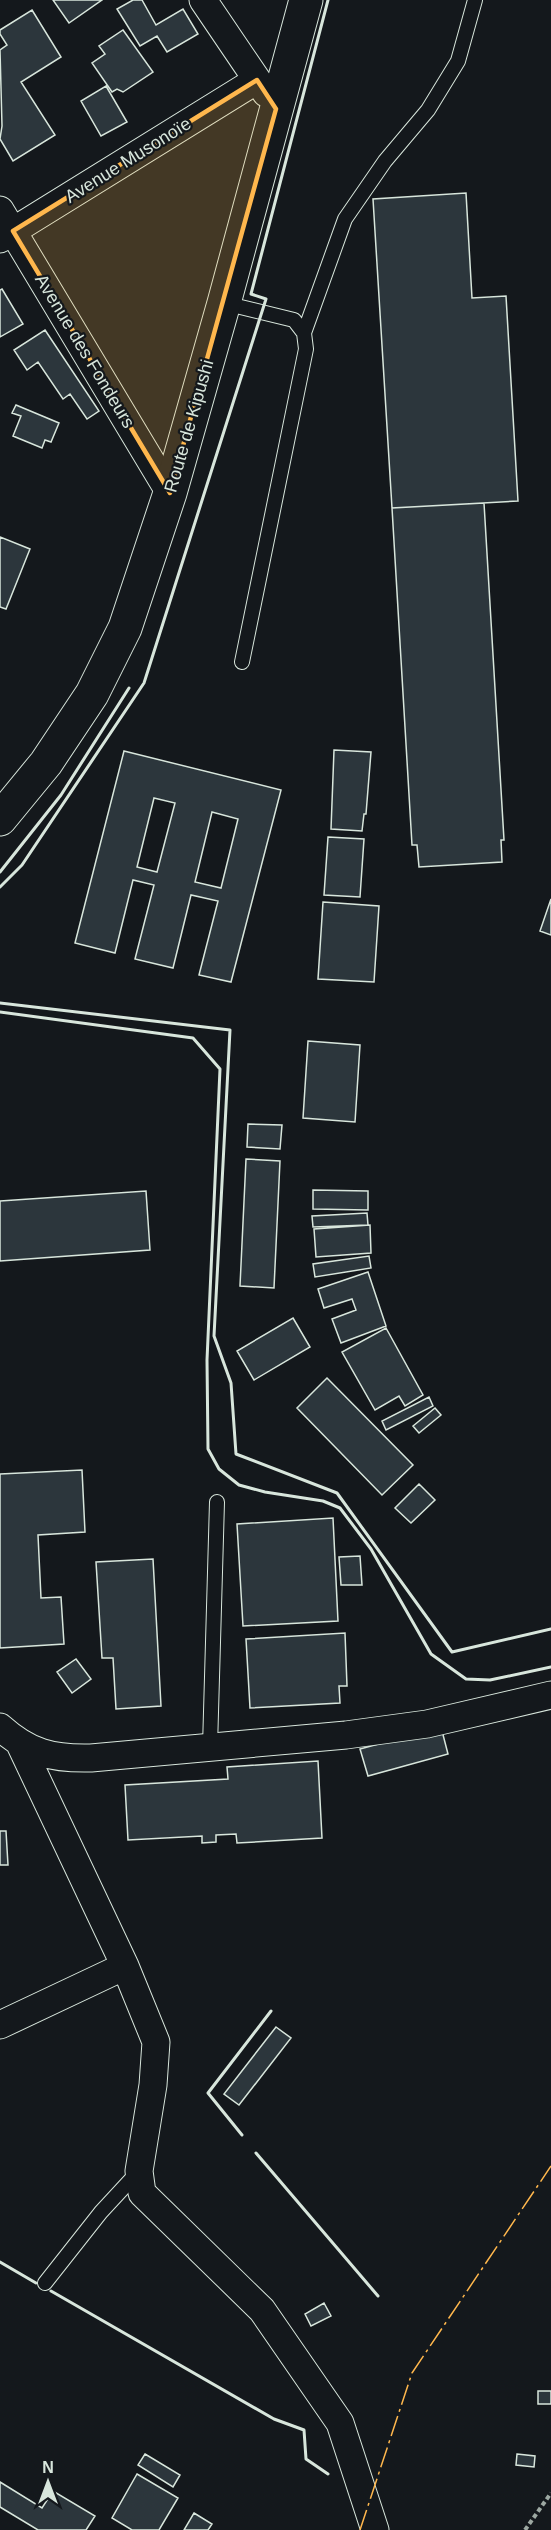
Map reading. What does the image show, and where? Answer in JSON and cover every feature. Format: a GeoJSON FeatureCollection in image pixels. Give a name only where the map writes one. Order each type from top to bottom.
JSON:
{"type":"FeatureCollection","features":[{"type":"Feature","properties":{"kind":"highway","name":"Route de Kipushi"},"geometry":{"type":"LineString","coordinates":[[0,819],[46,763],[92,694],[125,628],[170,493],[306,0]]}},
{"type":"Feature","properties":{"kind":"street"},"geometry":{"type":"LineString","coordinates":[[203,0],[276,110]]}},
{"type":"Feature","properties":{"kind":"street","name":"Avenue Musonoïe"},"geometry":{"type":"LineString","coordinates":[[4,227],[257,80]]}},
{"type":"Feature","properties":{"kind":"street","name":"Avenue des Fondeurs"},"geometry":{"type":"LineString","coordinates":[[4,227],[170,493]]}},
{"type":"Feature","properties":{"kind":"street"},"geometry":{"type":"LineString","coordinates":[[10,1736],[47,1755],[71,1759],[346,1735],[427,1724],[551,1695]]}},
{"type":"Feature","properties":{"kind":"street"},"geometry":{"type":"LineString","coordinates":[[10,1736],[125,1966],[156,2042],[153,2085],[139,2172],[142,2193],[262,2310],[340,2423],[375,2530]]}},
{"type":"Feature","properties":{"kind":"street"},"geometry":{"type":"LineString","coordinates":[[0,2025],[125,1966]]}},
{"type":"Feature","properties":{"kind":"lane"},"geometry":{"type":"LineString","coordinates":[[242,662],[306,349],[304,333],[345,219],[385,161],[428,110],[458,61],[476,0]]}},
{"type":"Feature","properties":{"kind":"lane"},"geometry":{"type":"LineString","coordinates":[[224,303],[294,320],[304,333]]}},
{"type":"Feature","properties":{"kind":"lane"},"geometry":{"type":"LineString","coordinates":[[210,1747],[217,1502]]}},
{"type":"Feature","properties":{"kind":"lane"},"geometry":{"type":"LineString","coordinates":[[45,2283],[101,2212],[139,2172]]}},
{"type":"Feature","properties":{"kind":"path"},"geometry":{"type":"LineString","coordinates":[[525,2530],[551,2493]]}},
{"type":"Feature","properties":{"kind":"highlighted area"},"geometry":{"type":"Polygon","coordinates":[[[257,80],[276,109],[170,493],[13,231],[257,80]]]}},
{"type":"Feature","properties":{"kind":"building"},"geometry":{"type":"Polygon","coordinates":[[[53,0],[102,0],[69,23],[53,0]]]}},
{"type":"Feature","properties":{"kind":"building"},"geometry":{"type":"Polygon","coordinates":[[[133,0],[142,0],[156,25],[183,9],[198,34],[167,52],[157,36],[140,46],[117,9],[133,0]]]}},
{"type":"Feature","properties":{"kind":"building"},"geometry":{"type":"Polygon","coordinates":[[[32,10],[61,57],[21,82],[55,135],[13,161],[0,139],[2,126],[0,50],[7,45],[0,30],[32,10]]]}},
{"type":"Feature","properties":{"kind":"building"},"geometry":{"type":"Polygon","coordinates":[[[123,30],[153,72],[123,92],[117,89],[112,92],[92,63],[105,54],[99,46],[123,30]]]}},
{"type":"Feature","properties":{"kind":"building"},"geometry":{"type":"Polygon","coordinates":[[[106,86],[127,122],[101,136],[81,101],[106,86]]]}},
{"type":"Feature","properties":{"kind":"building"},"geometry":{"type":"Polygon","coordinates":[[[466,193],[472,298],[506,296],[518,501],[392,508],[373,199],[466,193]]]}},
{"type":"Feature","properties":{"kind":"building"},"geometry":{"type":"Polygon","coordinates":[[[2,289],[23,324],[0,337],[0,290],[2,289]]]}},
{"type":"Feature","properties":{"kind":"building"},"geometry":{"type":"Polygon","coordinates":[[[45,330],[99,411],[87,419],[70,394],[63,399],[38,362],[27,370],[14,350],[45,330]]]}},
{"type":"Feature","properties":{"kind":"building"},"geometry":{"type":"Polygon","coordinates":[[[16,405],[59,423],[51,442],[45,440],[42,448],[13,436],[21,416],[12,413],[16,405]]]}},
{"type":"Feature","properties":{"kind":"building"},"geometry":{"type":"Polygon","coordinates":[[[484,503],[504,840],[501,840],[502,862],[419,867],[417,845],[412,845],[392,508],[484,503]]]}},
{"type":"Feature","properties":{"kind":"building"},"geometry":{"type":"Polygon","coordinates":[[[0,537],[30,549],[6,609],[0,607],[0,537]]]}},
{"type":"Feature","properties":{"kind":"building"},"geometry":{"type":"Polygon","coordinates":[[[334,750],[371,752],[366,814],[364,814],[362,831],[331,829],[334,750]]]}},
{"type":"Feature","properties":{"kind":"building"},"geometry":{"type":"Polygon","coordinates":[[[124,751],[281,790],[231,982],[199,975],[218,901],[191,895],[173,968],[135,959],[154,885],[133,880],[115,953],[75,943],[124,751]],[[154,798],[137,867],[157,872],[175,803],[154,798]],[[212,812],[195,882],[221,888],[238,819],[212,812]]]}},
{"type":"Feature","properties":{"kind":"building"},"geometry":{"type":"Polygon","coordinates":[[[328,837],[364,839],[360,897],[324,895],[328,837]]]}},
{"type":"Feature","properties":{"kind":"building"},"geometry":{"type":"Polygon","coordinates":[[[551,899],[551,935],[540,931],[551,899]]]}},
{"type":"Feature","properties":{"kind":"building"},"geometry":{"type":"Polygon","coordinates":[[[323,902],[379,906],[374,982],[318,979],[323,902]]]}},
{"type":"Feature","properties":{"kind":"building"},"geometry":{"type":"Polygon","coordinates":[[[308,1041],[360,1045],[355,1122],[303,1118],[308,1041]]]}},
{"type":"Feature","properties":{"kind":"building"},"geometry":{"type":"Polygon","coordinates":[[[248,1124],[282,1125],[280,1149],[247,1147],[248,1124]]]}},
{"type":"Feature","properties":{"kind":"building"},"geometry":{"type":"Polygon","coordinates":[[[246,1159],[280,1161],[274,1288],[240,1286],[246,1159]]]}},
{"type":"Feature","properties":{"kind":"building"},"geometry":{"type":"Polygon","coordinates":[[[313,1190],[368,1191],[368,1210],[313,1209],[313,1190]]]}},
{"type":"Feature","properties":{"kind":"building"},"geometry":{"type":"Polygon","coordinates":[[[146,1191],[150,1250],[0,1261],[0,1201],[146,1191]]]}},
{"type":"Feature","properties":{"kind":"building"},"geometry":{"type":"Polygon","coordinates":[[[367,1213],[368,1225],[313,1227],[312,1216],[367,1213]]]}},
{"type":"Feature","properties":{"kind":"building"},"geometry":{"type":"Polygon","coordinates":[[[370,1225],[371,1253],[316,1257],[314,1229],[370,1225]]]}},
{"type":"Feature","properties":{"kind":"building"},"geometry":{"type":"Polygon","coordinates":[[[369,1256],[371,1268],[315,1277],[313,1264],[369,1256]]]}},
{"type":"Feature","properties":{"kind":"building"},"geometry":{"type":"Polygon","coordinates":[[[368,1272],[386,1326],[341,1343],[332,1319],[356,1310],[352,1299],[324,1308],[318,1289],[368,1272]]]}},
{"type":"Feature","properties":{"kind":"building"},"geometry":{"type":"Polygon","coordinates":[[[293,1318],[310,1347],[254,1380],[237,1351],[293,1318]]]}},
{"type":"Feature","properties":{"kind":"building"},"geometry":{"type":"Polygon","coordinates":[[[386,1328],[423,1395],[405,1406],[399,1396],[375,1410],[342,1352],[386,1328]]]}},
{"type":"Feature","properties":{"kind":"building"},"geometry":{"type":"Polygon","coordinates":[[[327,1378],[413,1465],[382,1495],[297,1408],[327,1378]]]}},
{"type":"Feature","properties":{"kind":"building"},"geometry":{"type":"Polygon","coordinates":[[[429,1397],[433,1406],[386,1430],[382,1421],[429,1397]]]}},
{"type":"Feature","properties":{"kind":"building"},"geometry":{"type":"Polygon","coordinates":[[[435,1408],[441,1415],[419,1433],[413,1426],[435,1408]]]}},
{"type":"Feature","properties":{"kind":"building"},"geometry":{"type":"Polygon","coordinates":[[[82,1470],[85,1532],[38,1535],[41,1598],[61,1597],[64,1644],[0,1648],[0,1474],[82,1470]]]}},
{"type":"Feature","properties":{"kind":"building"},"geometry":{"type":"Polygon","coordinates":[[[419,1484],[435,1500],[411,1523],[395,1508],[419,1484]]]}},
{"type":"Feature","properties":{"kind":"building"},"geometry":{"type":"Polygon","coordinates":[[[333,1518],[338,1621],[243,1626],[237,1524],[333,1518]]]}},
{"type":"Feature","properties":{"kind":"building"},"geometry":{"type":"Polygon","coordinates":[[[360,1556],[362,1585],[341,1585],[339,1557],[360,1556]]]}},
{"type":"Feature","properties":{"kind":"building"},"geometry":{"type":"Polygon","coordinates":[[[153,1559],[161,1706],[116,1709],[113,1658],[102,1658],[96,1562],[153,1559]]]}},
{"type":"Feature","properties":{"kind":"building"},"geometry":{"type":"Polygon","coordinates":[[[345,1633],[347,1686],[339,1686],[340,1703],[250,1708],[246,1639],[345,1633]]]}},
{"type":"Feature","properties":{"kind":"building"},"geometry":{"type":"Polygon","coordinates":[[[76,1659],[91,1679],[72,1693],[57,1672],[76,1659]]]}},
{"type":"Feature","properties":{"kind":"building"},"geometry":{"type":"Polygon","coordinates":[[[441,1727],[448,1754],[368,1776],[360,1749],[441,1727]]]}},
{"type":"Feature","properties":{"kind":"building"},"geometry":{"type":"Polygon","coordinates":[[[318,1761],[322,1838],[237,1843],[236,1834],[216,1835],[216,1842],[202,1843],[202,1836],[128,1840],[125,1785],[228,1779],[227,1767],[318,1761]]]}},
{"type":"Feature","properties":{"kind":"building"},"geometry":{"type":"Polygon","coordinates":[[[0,1831],[6,1831],[8,1865],[0,1865],[0,1831]]]}},
{"type":"Feature","properties":{"kind":"building"},"geometry":{"type":"Polygon","coordinates":[[[276,2027],[291,2038],[239,2105],[224,2094],[276,2027]]]}},
{"type":"Feature","properties":{"kind":"building"},"geometry":{"type":"Polygon","coordinates":[[[324,2303],[331,2316],[311,2326],[305,2314],[324,2303]]]}},
{"type":"Feature","properties":{"kind":"building"},"geometry":{"type":"Polygon","coordinates":[[[538,2391],[551,2391],[551,2404],[538,2404],[538,2391]]]}},
{"type":"Feature","properties":{"kind":"building"},"geometry":{"type":"Polygon","coordinates":[[[145,2454],[180,2475],[173,2487],[138,2465],[145,2454]]]}},
{"type":"Feature","properties":{"kind":"building"},"geometry":{"type":"Polygon","coordinates":[[[517,2454],[535,2456],[534,2467],[516,2465],[517,2454]]]}},
{"type":"Feature","properties":{"kind":"building"},"geometry":{"type":"Polygon","coordinates":[[[137,2474],[178,2498],[159,2530],[132,2530],[112,2518],[137,2474]]]}},
{"type":"Feature","properties":{"kind":"building"},"geometry":{"type":"Polygon","coordinates":[[[0,2482],[42,2508],[53,2491],[95,2516],[86,2530],[38,2530],[0,2507],[0,2482]]]}},
{"type":"Feature","properties":{"kind":"building"},"geometry":{"type":"Polygon","coordinates":[[[194,2513],[212,2524],[208,2530],[184,2530],[194,2513]]]}},
{"type":"Feature","properties":{"kind":"wall"},"geometry":{"type":"LineString","coordinates":[[0,887],[22,865],[144,683],[266,299],[251,294],[328,0]]}},
{"type":"Feature","properties":{"kind":"wall"},"geometry":{"type":"LineString","coordinates":[[0,872],[61,795],[129,688]]}},
{"type":"Feature","properties":{"kind":"wall"},"geometry":{"type":"LineString","coordinates":[[0,1003],[230,1030],[214,1336],[231,1383],[236,1454],[337,1493],[452,1652],[551,1629]]}},
{"type":"Feature","properties":{"kind":"wall"},"geometry":{"type":"LineString","coordinates":[[0,1012],[193,1038],[220,1069],[207,1360],[208,1449],[219,1469],[239,1485],[265,1492],[323,1501],[340,1508],[371,1549],[431,1654],[466,1679],[490,1680],[551,1667]]}},
{"type":"Feature","properties":{"kind":"wall"},"geometry":{"type":"LineString","coordinates":[[242,2135],[208,2093],[271,2011]]}},
{"type":"Feature","properties":{"kind":"wall"},"geometry":{"type":"LineString","coordinates":[[256,2153],[378,2296]]}},
{"type":"Feature","properties":{"kind":"wall"},"geometry":{"type":"LineString","coordinates":[[0,2262],[36,2283]]}},
{"type":"Feature","properties":{"kind":"wall"},"geometry":{"type":"LineString","coordinates":[[51,2291],[274,2419],[304,2430],[306,2459],[328,2474]]}},
{"type":"Feature","properties":{"kind":"power"},"geometry":{"type":"LineString","coordinates":[[360,2530],[412,2373],[551,2166]]}}]}
